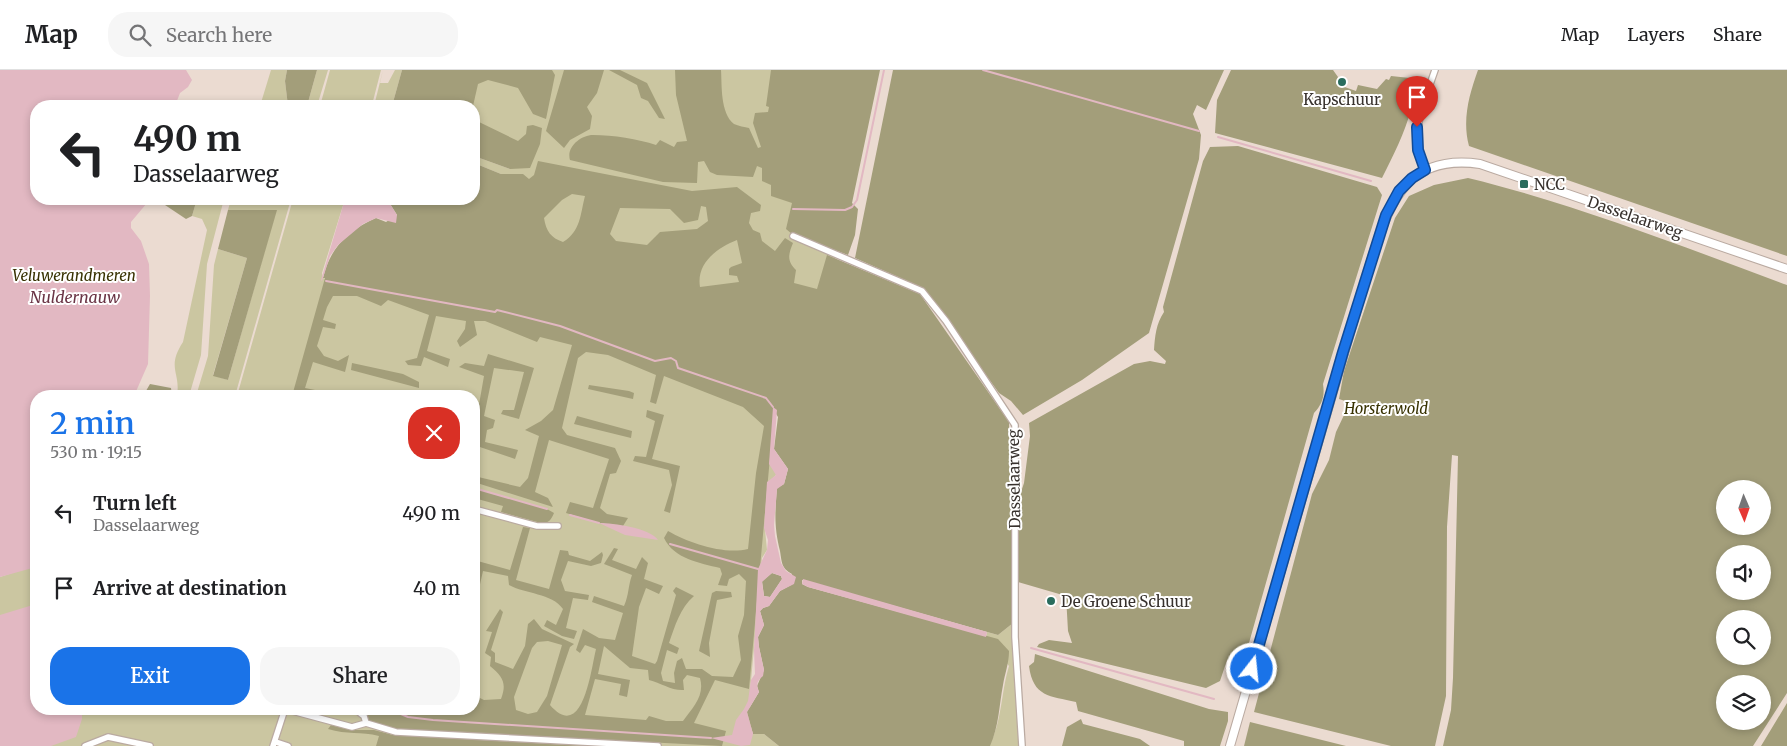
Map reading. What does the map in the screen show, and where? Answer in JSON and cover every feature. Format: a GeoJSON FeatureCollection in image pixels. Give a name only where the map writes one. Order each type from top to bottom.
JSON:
{"type":"FeatureCollection","features":[{"type":"Feature","properties":{"kind":"street"},"geometry":{"type":"LineString","coordinates":[[1425,170],[1418,150],[1417,127],[1435,70]]}},
{"type":"Feature","properties":{"kind":"street","name":"Dasselaarweg"},"geometry":{"type":"LineString","coordinates":[[1230,746],[1340,360],[1384,223],[1399,191],[1412,178],[1425,170],[1455,162],[1480,164],[1787,269]]}},
{"type":"Feature","properties":{"kind":"street","name":"Dasselaarweg"},"geometry":{"type":"LineString","coordinates":[[792,236],[922,292],[946,321],[1015,425],[1015,637],[1022,746]]}},
{"type":"Feature","properties":{"kind":"street"},"geometry":{"type":"LineString","coordinates":[[480,511],[537,526],[558,526]]}},
{"type":"Feature","properties":{"kind":"street"},"geometry":{"type":"LineString","coordinates":[[283,715],[274,744],[288,746]]}},
{"type":"Feature","properties":{"kind":"street"},"geometry":{"type":"LineString","coordinates":[[309,715],[352,726],[366,723],[396,732],[658,746]]}},
{"type":"Feature","properties":{"kind":"street"},"geometry":{"type":"LineString","coordinates":[[363,715],[366,723]]}},
{"type":"Feature","properties":{"kind":"street"},"geometry":{"type":"LineString","coordinates":[[85,746],[108,737],[150,746]]}},
{"type":"Feature","properties":{"kind":"shaded area"},"geometry":{"type":"Polygon","coordinates":[[[271,70],[287,70],[285,81],[287,100],[262,100],[271,70]]]}},
{"type":"Feature","properties":{"kind":"shaded area"},"geometry":{"type":"Polygon","coordinates":[[[317,70],[328,70],[319,100],[309,100],[317,70]]]}},
{"type":"Feature","properties":{"kind":"shaded area"},"geometry":{"type":"Polygon","coordinates":[[[330,70],[381,70],[373,100],[322,100],[330,70]]]}},
{"type":"Feature","properties":{"kind":"shaded area"},"geometry":{"type":"Polygon","coordinates":[[[383,70],[380,83],[388,83],[395,70],[402,70],[394,100],[376,100],[383,70]]]}},
{"type":"Feature","properties":{"kind":"shaded area"},"geometry":{"type":"Polygon","coordinates":[[[475,70],[790,70],[842,242],[809,325],[527,237],[501,174],[480,165],[480,158],[510,169],[480,132],[480,100],[466,100],[475,70]]]}},
{"type":"Feature","properties":{"kind":"shaded area"},"geometry":{"type":"Polygon","coordinates":[[[195,205],[222,205],[207,264],[201,355],[191,390],[178,390],[175,358],[183,342],[207,230],[202,219],[192,216],[195,205]]]}},
{"type":"Feature","properties":{"kind":"shaded area"},"geometry":{"type":"Polygon","coordinates":[[[229,205],[289,205],[237,390],[198,390],[208,356],[214,265],[218,249],[247,258],[213,375],[228,380],[276,211],[228,210],[229,205]]]}},
{"type":"Feature","properties":{"kind":"shaded area"},"geometry":{"type":"Polygon","coordinates":[[[291,205],[343,205],[322,273],[323,278],[655,361],[671,358],[676,361],[678,368],[766,402],[776,475],[771,480],[765,530],[767,550],[762,558],[749,703],[752,734],[764,734],[779,746],[0,746],[0,577],[30,567],[30,715],[480,715],[480,390],[239,390],[291,205]]]}},
{"type":"Feature","properties":{"kind":"shaded area"},"geometry":{"type":"Polygon","coordinates":[[[1013,623],[1019,742],[1018,746],[989,746],[999,717],[1009,666],[986,637],[987,632],[998,635],[1013,623]]]}},
{"type":"Feature","properties":{"kind":"green space"},"geometry":{"type":"Polygon","coordinates":[[[287,70],[317,70],[309,100],[287,100],[285,81],[287,70]]]}},
{"type":"Feature","properties":{"kind":"green space"},"geometry":{"type":"Polygon","coordinates":[[[402,70],[552,70],[555,75],[546,119],[533,114],[518,88],[488,80],[478,84],[474,100],[394,100],[402,70]]]}},
{"type":"Feature","properties":{"kind":"green space"},"geometry":{"type":"Polygon","coordinates":[[[564,70],[604,70],[597,93],[587,107],[592,116],[590,129],[570,140],[564,148],[546,131],[564,70]]]}},
{"type":"Feature","properties":{"kind":"green space"},"geometry":{"type":"Polygon","coordinates":[[[609,70],[620,70],[647,83],[665,119],[659,118],[648,101],[641,98],[637,85],[609,70]]]}},
{"type":"Feature","properties":{"kind":"green space"},"geometry":{"type":"Polygon","coordinates":[[[675,70],[721,70],[726,113],[734,124],[749,128],[758,148],[761,147],[753,123],[755,113],[768,112],[769,107],[766,106],[771,70],[880,70],[852,203],[858,209],[855,235],[848,255],[792,234],[786,229],[792,203],[771,196],[771,185],[762,181],[762,168],[757,166],[753,177],[717,175],[710,172],[704,161],[698,162],[697,183],[663,182],[570,160],[569,155],[572,146],[579,139],[593,135],[617,137],[656,145],[660,140],[674,147],[677,142],[687,141],[676,95],[675,70]]]}},
{"type":"Feature","properties":{"kind":"green space"},"geometry":{"type":"Polygon","coordinates":[[[893,70],[1224,70],[1206,110],[1197,105],[1193,114],[1201,135],[1199,159],[1149,333],[1082,380],[1023,415],[1011,401],[999,393],[923,288],[855,258],[893,70]]]}},
{"type":"Feature","properties":{"kind":"green space"},"geometry":{"type":"Polygon","coordinates":[[[1231,70],[1333,70],[1338,77],[1336,84],[1356,91],[1358,85],[1377,89],[1386,79],[1389,80],[1391,76],[1410,78],[1411,109],[1402,136],[1382,178],[1215,133],[1217,100],[1231,70]]]}},
{"type":"Feature","properties":{"kind":"green space"},"geometry":{"type":"Polygon","coordinates":[[[1478,70],[1787,70],[1787,256],[1469,146],[1466,117],[1478,70]]]}},
{"type":"Feature","properties":{"kind":"green space"},"geometry":{"type":"Polygon","coordinates":[[[480,122],[518,141],[526,134],[527,126],[533,125],[542,128],[540,144],[530,168],[510,169],[480,158],[480,122]]]}},
{"type":"Feature","properties":{"kind":"green space"},"geometry":{"type":"Polygon","coordinates":[[[1238,146],[1377,187],[1382,195],[1323,384],[1324,393],[1322,400],[1314,413],[1247,650],[1227,660],[1220,681],[1206,688],[1037,647],[1039,644],[1049,640],[1072,643],[1068,631],[1066,596],[1018,582],[1017,504],[1024,483],[1030,436],[1029,423],[1134,364],[1150,361],[1165,364],[1166,361],[1154,350],[1156,330],[1164,312],[1163,307],[1203,161],[1210,147],[1238,146]]]}},
{"type":"Feature","properties":{"kind":"green space"},"geometry":{"type":"Polygon","coordinates":[[[538,161],[692,191],[737,187],[761,205],[760,211],[751,213],[749,223],[753,230],[760,233],[762,241],[775,251],[785,238],[793,243],[789,258],[796,270],[794,283],[817,289],[827,255],[920,294],[1009,422],[1013,623],[998,635],[802,580],[802,584],[998,639],[1009,651],[1009,655],[997,723],[990,746],[779,746],[764,734],[753,734],[747,712],[759,692],[757,686],[764,670],[758,637],[764,625],[760,611],[769,606],[780,591],[791,585],[792,574],[783,564],[776,527],[777,488],[784,484],[788,469],[774,449],[778,417],[773,409],[749,689],[715,680],[694,723],[726,731],[722,746],[395,729],[370,721],[365,715],[480,715],[480,698],[484,700],[501,699],[504,689],[503,681],[490,666],[491,657],[485,653],[492,632],[486,631],[500,609],[503,612],[491,650],[495,653],[495,662],[513,669],[525,646],[528,624],[534,619],[542,629],[574,644],[570,647],[550,705],[561,714],[570,715],[578,709],[584,699],[596,649],[585,645],[580,653],[576,650],[583,629],[599,638],[615,640],[623,613],[592,602],[594,596],[624,606],[627,598],[632,575],[604,564],[614,548],[618,549],[612,560],[636,569],[642,557],[648,563],[644,579],[663,586],[659,594],[646,588],[639,607],[632,656],[655,664],[657,661],[676,595],[673,591],[676,587],[694,596],[678,618],[673,630],[669,643],[679,648],[677,654],[667,650],[661,673],[663,681],[675,683],[674,673],[677,661],[682,658],[686,669],[702,669],[712,676],[733,677],[741,660],[738,636],[744,615],[746,581],[739,574],[729,579],[727,586],[718,585],[722,574],[720,568],[688,559],[674,551],[664,538],[668,531],[707,547],[728,550],[748,549],[756,473],[764,426],[743,407],[664,376],[656,404],[650,402],[656,375],[608,355],[586,352],[578,358],[562,428],[567,435],[615,448],[621,461],[616,473],[610,474],[600,508],[607,514],[628,518],[623,526],[599,523],[566,513],[570,502],[593,508],[609,459],[549,440],[535,492],[548,498],[553,507],[480,484],[480,477],[520,487],[528,478],[539,436],[525,430],[541,421],[553,410],[572,345],[540,337],[537,342],[485,321],[474,321],[477,335],[460,347],[457,341],[465,329],[466,321],[436,316],[427,351],[450,359],[448,367],[424,357],[421,366],[408,365],[405,361],[417,358],[429,315],[388,300],[381,306],[357,296],[333,296],[323,320],[336,324],[335,329],[323,327],[317,346],[324,356],[338,361],[349,355],[345,372],[313,362],[305,388],[315,390],[294,390],[325,278],[323,278],[326,267],[335,249],[349,234],[376,218],[386,222],[397,215],[391,205],[480,205],[480,165],[501,174],[523,174],[529,179],[534,175],[538,161]],[[572,194],[562,200],[544,218],[550,233],[563,242],[577,228],[585,196],[572,194]],[[701,206],[698,220],[684,223],[670,209],[620,208],[610,234],[616,241],[647,245],[660,232],[697,229],[708,221],[706,207],[701,206]],[[737,240],[715,252],[705,264],[701,271],[700,287],[739,282],[737,276],[729,275],[731,267],[742,263],[737,240]],[[548,641],[537,642],[532,648],[514,697],[516,710],[528,714],[537,712],[547,696],[562,645],[548,641]],[[604,646],[598,674],[630,680],[627,697],[619,695],[621,684],[595,679],[585,715],[646,720],[649,716],[666,721],[683,721],[697,701],[701,690],[700,678],[687,675],[683,680],[684,690],[671,688],[649,680],[648,670],[630,668],[604,646]]]}},
{"type":"Feature","properties":{"kind":"green space","name":"Horsterwold"},"geometry":{"type":"Polygon","coordinates":[[[1468,178],[1589,213],[1787,285],[1787,693],[1771,718],[1771,675],[1716,675],[1716,730],[1763,730],[1753,746],[1443,746],[1451,710],[1453,678],[1458,456],[1452,455],[1447,527],[1446,696],[1435,746],[1391,746],[1254,712],[1312,494],[1329,460],[1336,432],[1345,413],[1360,414],[1363,407],[1339,399],[1344,371],[1395,218],[1409,196],[1434,185],[1468,178]]]}},
{"type":"Feature","properties":{"kind":"green space"},"geometry":{"type":"Polygon","coordinates":[[[165,205],[195,205],[192,216],[186,219],[165,205]]]}},
{"type":"Feature","properties":{"kind":"green space"},"geometry":{"type":"Polygon","coordinates":[[[228,210],[277,210],[228,380],[213,376],[247,258],[218,249],[228,210]]]}},
{"type":"Feature","properties":{"kind":"green space"},"geometry":{"type":"Polygon","coordinates":[[[488,354],[534,368],[519,419],[501,414],[503,410],[514,410],[524,372],[494,368],[484,416],[495,420],[493,428],[487,430],[485,442],[518,450],[515,459],[480,447],[480,399],[484,376],[459,367],[465,363],[484,366],[488,354]]]}},
{"type":"Feature","properties":{"kind":"green space"},"geometry":{"type":"Polygon","coordinates":[[[352,363],[403,374],[419,382],[419,388],[351,370],[352,363]]]}},
{"type":"Feature","properties":{"kind":"green space"},"geometry":{"type":"Polygon","coordinates":[[[150,384],[171,388],[171,390],[146,390],[150,384]]]}},
{"type":"Feature","properties":{"kind":"green space"},"geometry":{"type":"Polygon","coordinates":[[[589,385],[629,391],[634,393],[633,399],[588,389],[589,385]]]}},
{"type":"Feature","properties":{"kind":"green space"},"geometry":{"type":"Polygon","coordinates":[[[647,410],[664,415],[652,459],[680,466],[670,513],[664,511],[672,485],[669,470],[633,461],[635,456],[646,457],[655,421],[646,417],[647,410]]]}},
{"type":"Feature","properties":{"kind":"green space"},"geometry":{"type":"Polygon","coordinates":[[[577,416],[632,431],[631,438],[574,424],[577,416]]]}},
{"type":"Feature","properties":{"kind":"green space"},"geometry":{"type":"Polygon","coordinates":[[[480,490],[547,509],[554,513],[549,521],[541,523],[501,512],[503,506],[480,500],[480,490]]]}},
{"type":"Feature","properties":{"kind":"green space"},"geometry":{"type":"Polygon","coordinates":[[[523,527],[530,528],[516,580],[549,589],[560,550],[568,551],[569,555],[590,561],[602,552],[603,555],[601,563],[591,566],[568,561],[561,580],[565,591],[589,595],[588,600],[573,598],[566,628],[577,631],[574,639],[562,636],[544,626],[547,620],[556,625],[563,609],[552,600],[509,585],[508,576],[483,571],[480,584],[480,562],[510,570],[523,527]]]}},
{"type":"Feature","properties":{"kind":"green space"},"geometry":{"type":"Polygon","coordinates":[[[772,573],[781,576],[782,579],[770,597],[764,596],[762,581],[772,573]]]}},
{"type":"Feature","properties":{"kind":"green space"},"geometry":{"type":"Polygon","coordinates":[[[716,591],[731,592],[732,597],[717,600],[709,643],[710,657],[699,651],[712,593],[716,591]]]}},
{"type":"Feature","properties":{"kind":"green space"},"geometry":{"type":"Polygon","coordinates":[[[1035,654],[1209,709],[1228,712],[1228,721],[1220,746],[1184,746],[1184,741],[1078,711],[1076,702],[1044,693],[1034,684],[1029,666],[1034,662],[1035,654]]]}},
{"type":"Feature","properties":{"kind":"green space"},"geometry":{"type":"Polygon","coordinates":[[[1787,703],[1787,746],[1761,746],[1787,703]]]}},
{"type":"Feature","properties":{"kind":"green space"},"geometry":{"type":"Polygon","coordinates":[[[1081,719],[1083,724],[1140,739],[1150,746],[1062,746],[1067,727],[1081,719]]]}},
{"type":"Feature","properties":{"kind":"green space"},"geometry":{"type":"Polygon","coordinates":[[[1250,722],[1346,746],[1244,746],[1250,722]]]}},
{"type":"Feature","properties":{"kind":"green space"},"geometry":{"type":"Polygon","coordinates":[[[331,725],[350,730],[374,730],[393,735],[586,746],[376,746],[379,736],[328,729],[331,725]]]}},
{"type":"Feature","properties":{"kind":"water","name":"Nuldernauw"},"geometry":{"type":"Polygon","coordinates":[[[0,70],[186,70],[192,80],[188,87],[180,93],[177,100],[30,100],[30,205],[145,205],[131,222],[131,228],[141,241],[149,264],[148,364],[137,390],[30,390],[30,569],[0,577],[0,70]]]}},
{"type":"Feature","properties":{"kind":"water"},"geometry":{"type":"Polygon","coordinates":[[[343,205],[391,205],[397,215],[396,223],[376,218],[363,224],[338,245],[330,256],[321,280],[343,205]]]}},
{"type":"Feature","properties":{"kind":"water"},"geometry":{"type":"Polygon","coordinates":[[[773,407],[777,410],[774,449],[788,469],[784,484],[777,489],[775,536],[781,563],[786,571],[796,577],[794,584],[780,591],[769,606],[760,611],[764,625],[758,637],[764,670],[763,676],[759,679],[758,683],[759,692],[747,712],[753,734],[750,745],[741,746],[711,738],[732,735],[736,720],[748,701],[751,680],[755,674],[754,650],[758,569],[767,550],[768,540],[764,528],[767,482],[776,475],[769,464],[773,407]],[[772,573],[762,582],[764,596],[770,597],[782,579],[781,576],[772,573]]]}},
{"type":"Feature","properties":{"kind":"water"},"geometry":{"type":"Polygon","coordinates":[[[599,523],[640,529],[658,540],[625,535],[599,523]]]}},
{"type":"Feature","properties":{"kind":"water"},"geometry":{"type":"Polygon","coordinates":[[[803,579],[987,632],[986,637],[808,587],[802,584],[803,579]]]}},
{"type":"Feature","properties":{"kind":"water"},"geometry":{"type":"Polygon","coordinates":[[[30,606],[30,715],[82,715],[76,737],[51,746],[0,746],[0,615],[30,606]]]}},
{"type":"Feature","properties":{"kind":"waterway"},"geometry":{"type":"LineString","coordinates":[[793,209],[845,210],[852,207],[857,200],[884,70]]}},
{"type":"Feature","properties":{"kind":"waterway"},"geometry":{"type":"LineString","coordinates":[[983,70],[1199,131]]}},
{"type":"Feature","properties":{"kind":"waterway"},"geometry":{"type":"LineString","coordinates":[[1218,137],[1371,181]]}},
{"type":"Feature","properties":{"kind":"waterway"},"geometry":{"type":"LineString","coordinates":[[326,281],[495,312],[497,310],[560,326],[655,361],[671,358],[676,361],[678,368],[766,398],[773,407]]}},
{"type":"Feature","properties":{"kind":"waterway"},"geometry":{"type":"LineString","coordinates":[[480,490],[547,509]]}},
{"type":"Feature","properties":{"kind":"waterway"},"geometry":{"type":"LineString","coordinates":[[570,515],[599,523]]}},
{"type":"Feature","properties":{"kind":"waterway"},"geometry":{"type":"LineString","coordinates":[[670,544],[758,569]]}},
{"type":"Feature","properties":{"kind":"waterway"},"geometry":{"type":"LineString","coordinates":[[1031,648],[1214,699]]}},
{"type":"Feature","properties":{"kind":"waterway"},"geometry":{"type":"LineString","coordinates":[[403,715],[433,720],[711,738]]}},
{"type":"Feature","properties":{"kind":"place","name":"Kapschuur"},"geometry":{"type":"Point","coordinates":[1342,82]}},
{"type":"Feature","properties":{"kind":"place","name":"NCC"},"geometry":{"type":"Point","coordinates":[1524,184]}},
{"type":"Feature","properties":{"kind":"place","name":"De Groene Schuur"},"geometry":{"type":"Point","coordinates":[1051,601]}},
{"type":"Feature","properties":{"kind":"route"},"geometry":{"type":"LineString","coordinates":[[1252,669],[1343,352],[1386,215],[1399,191],[1412,178],[1425,170],[1418,150],[1417,127]]}},
{"type":"Feature","properties":{"kind":"park label","name":"Veluwerandmeren"},"geometry":{"type":"Point","coordinates":[74,275]}}]}
